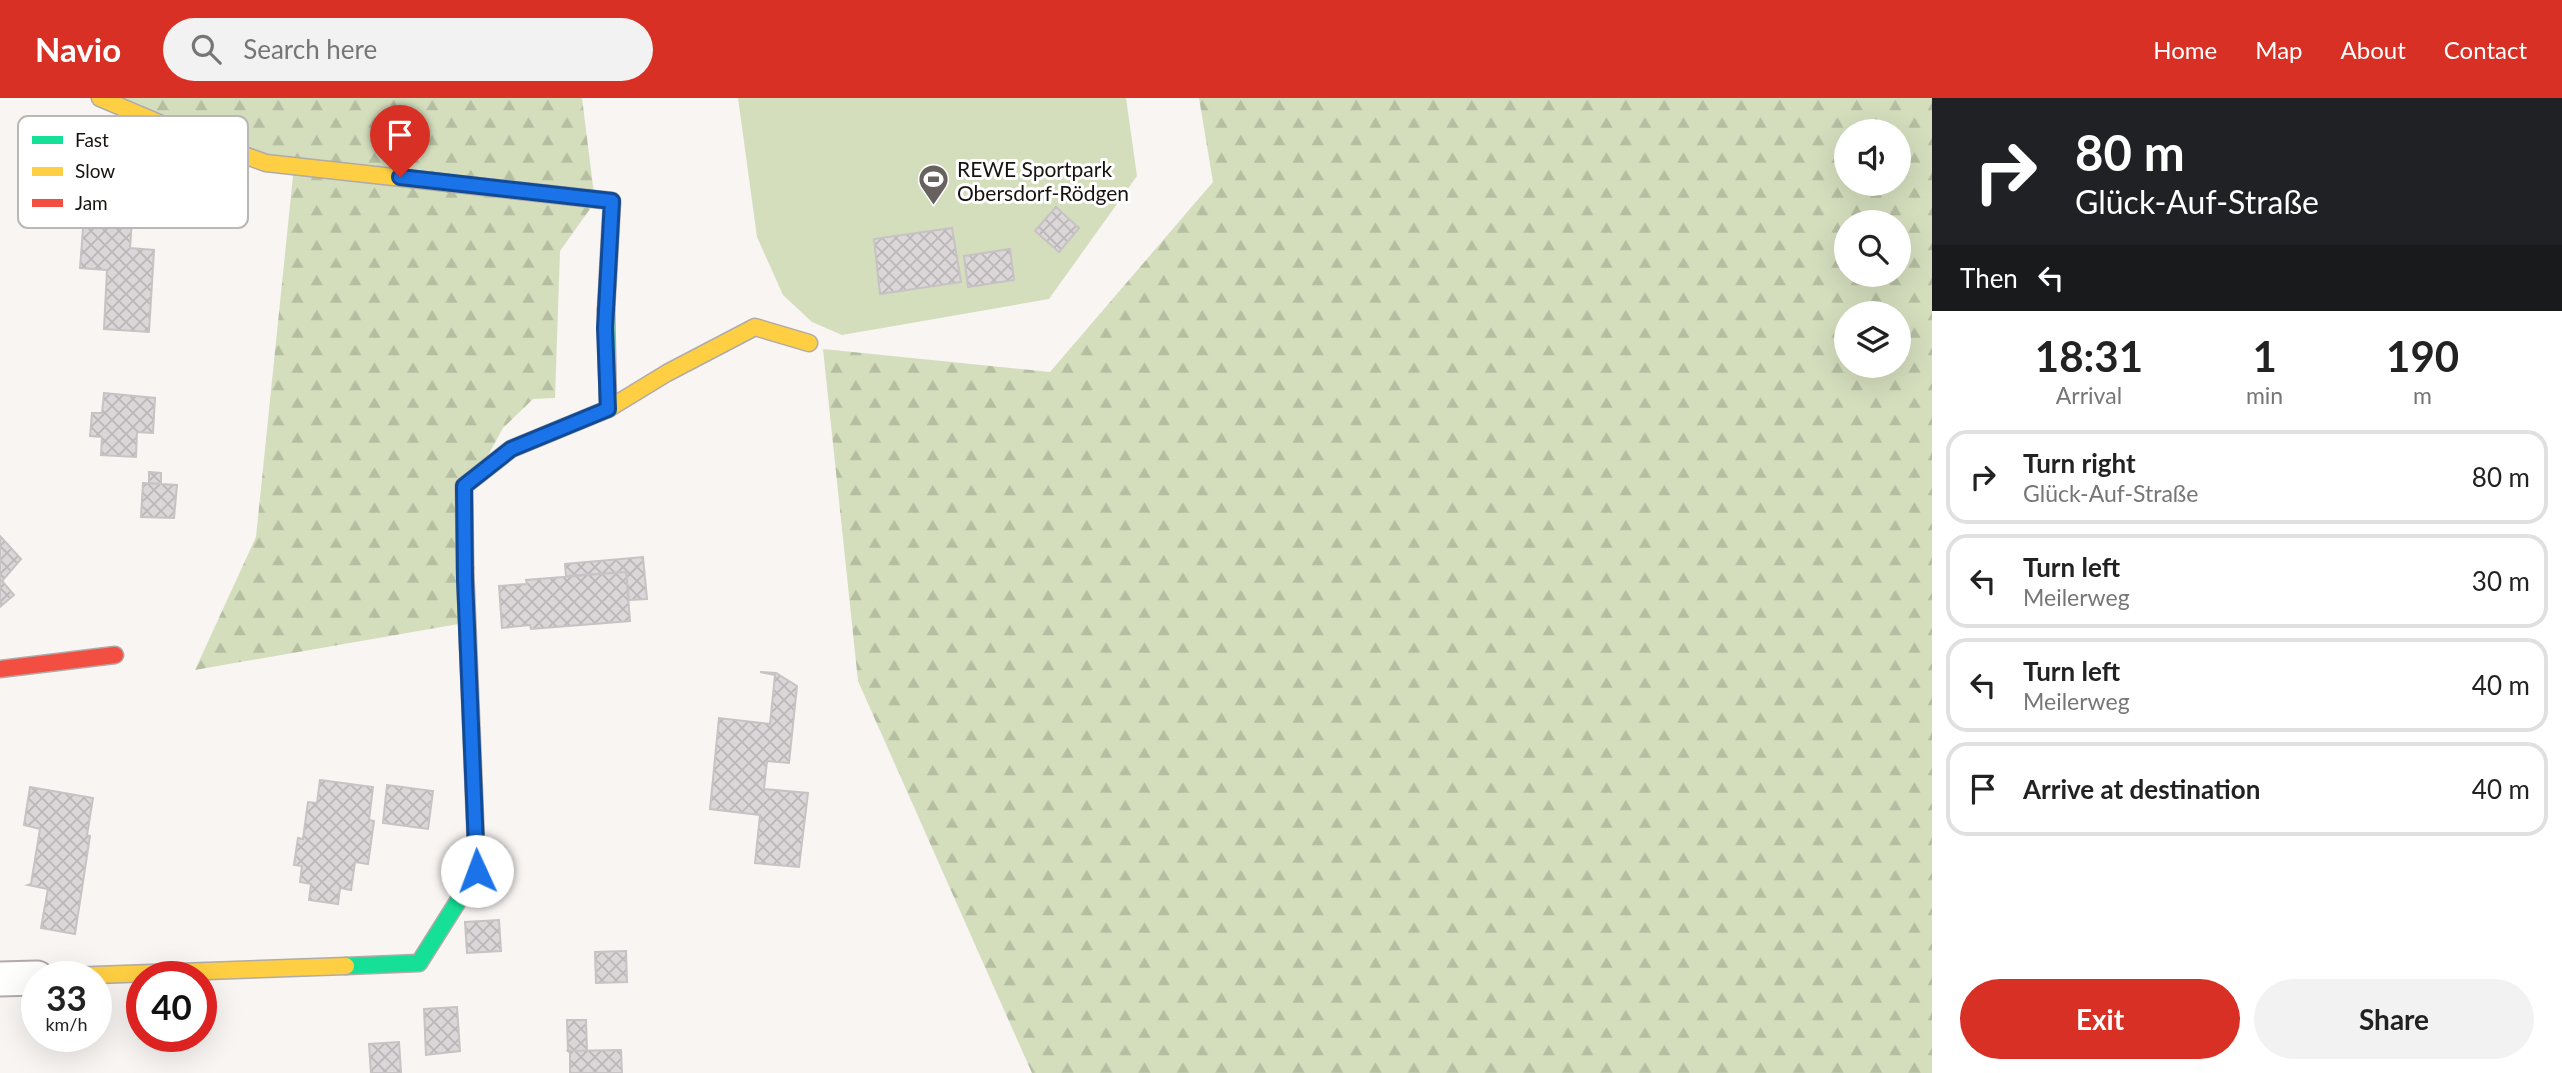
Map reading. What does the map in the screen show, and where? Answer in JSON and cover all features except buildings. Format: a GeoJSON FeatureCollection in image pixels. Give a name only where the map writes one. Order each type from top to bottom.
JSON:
{"type":"FeatureCollection","features":[{"type":"Feature","properties":{"kind":"street"},"geometry":{"type":"LineString","coordinates":[[100,98],[142,116]]}},
{"type":"Feature","properties":{"kind":"street"},"geometry":{"type":"LineString","coordinates":[[248,157],[266,163],[612,201],[605,328],[608,409]]}},
{"type":"Feature","properties":{"kind":"street"},"geometry":{"type":"LineString","coordinates":[[112,974],[419,963],[477,871],[465,579],[464,486],[511,449],[608,409],[667,373],[755,327],[809,343]]}},
{"type":"Feature","properties":{"kind":"street"},"geometry":{"type":"LineString","coordinates":[[0,669],[115,655]]}},
{"type":"Feature","properties":{"kind":"street"},"geometry":{"type":"LineString","coordinates":[[0,979],[21,978]]}},
{"type":"Feature","properties":{"kind":"green space"},"geometry":{"type":"Polygon","coordinates":[[[100,98],[582,98],[595,202],[560,251],[555,398],[533,399],[503,428],[458,510],[470,622],[195,670],[256,537],[294,166],[248,150],[248,116],[151,116],[100,98]]]}},
{"type":"Feature","properties":{"kind":"green space","name":"REWE Sportpark Obersdorf-Rödgen"},"geometry":{"type":"Polygon","coordinates":[[[738,98],[1126,98],[1137,176],[1049,299],[842,335],[812,322],[783,295],[757,237],[738,98]]]}},
{"type":"Feature","properties":{"kind":"green space"},"geometry":{"type":"Polygon","coordinates":[[[1199,98],[1932,98],[1932,1073],[1032,1073],[858,681],[823,349],[1050,372],[1213,182],[1199,98]]]}},
{"type":"Feature","properties":{"kind":"traffic: fast"},"geometry":{"type":"LineString","coordinates":[[606,310],[608,409]]}},
{"type":"Feature","properties":{"kind":"traffic: fast"},"geometry":{"type":"LineString","coordinates":[[346,966],[419,963],[477,871],[465,568]]}},
{"type":"Feature","properties":{"kind":"traffic: slow"},"geometry":{"type":"LineString","coordinates":[[100,98],[142,116]]}},
{"type":"Feature","properties":{"kind":"traffic: slow"},"geometry":{"type":"LineString","coordinates":[[248,157],[266,163],[448,183]]}},
{"type":"Feature","properties":{"kind":"traffic: slow"},"geometry":{"type":"LineString","coordinates":[[465,568],[464,486],[511,449],[608,409],[667,373],[755,327],[809,343]]}},
{"type":"Feature","properties":{"kind":"traffic: slow"},"geometry":{"type":"LineString","coordinates":[[112,974],[346,966]]}},
{"type":"Feature","properties":{"kind":"traffic: jam"},"geometry":{"type":"LineString","coordinates":[[448,183],[612,201],[606,310]]}},
{"type":"Feature","properties":{"kind":"traffic: jam"},"geometry":{"type":"LineString","coordinates":[[0,669],[115,655]]}},
{"type":"Feature","properties":{"kind":"place","name":"REWE Sportpark Obersdorf-Rödgen"},"geometry":{"type":"Point","coordinates":[934,207]}},
{"type":"Feature","properties":{"kind":"route"},"geometry":{"type":"LineString","coordinates":[[400,177],[612,201],[605,328],[608,409],[511,449],[464,486],[465,579],[477,871]]}}]}
